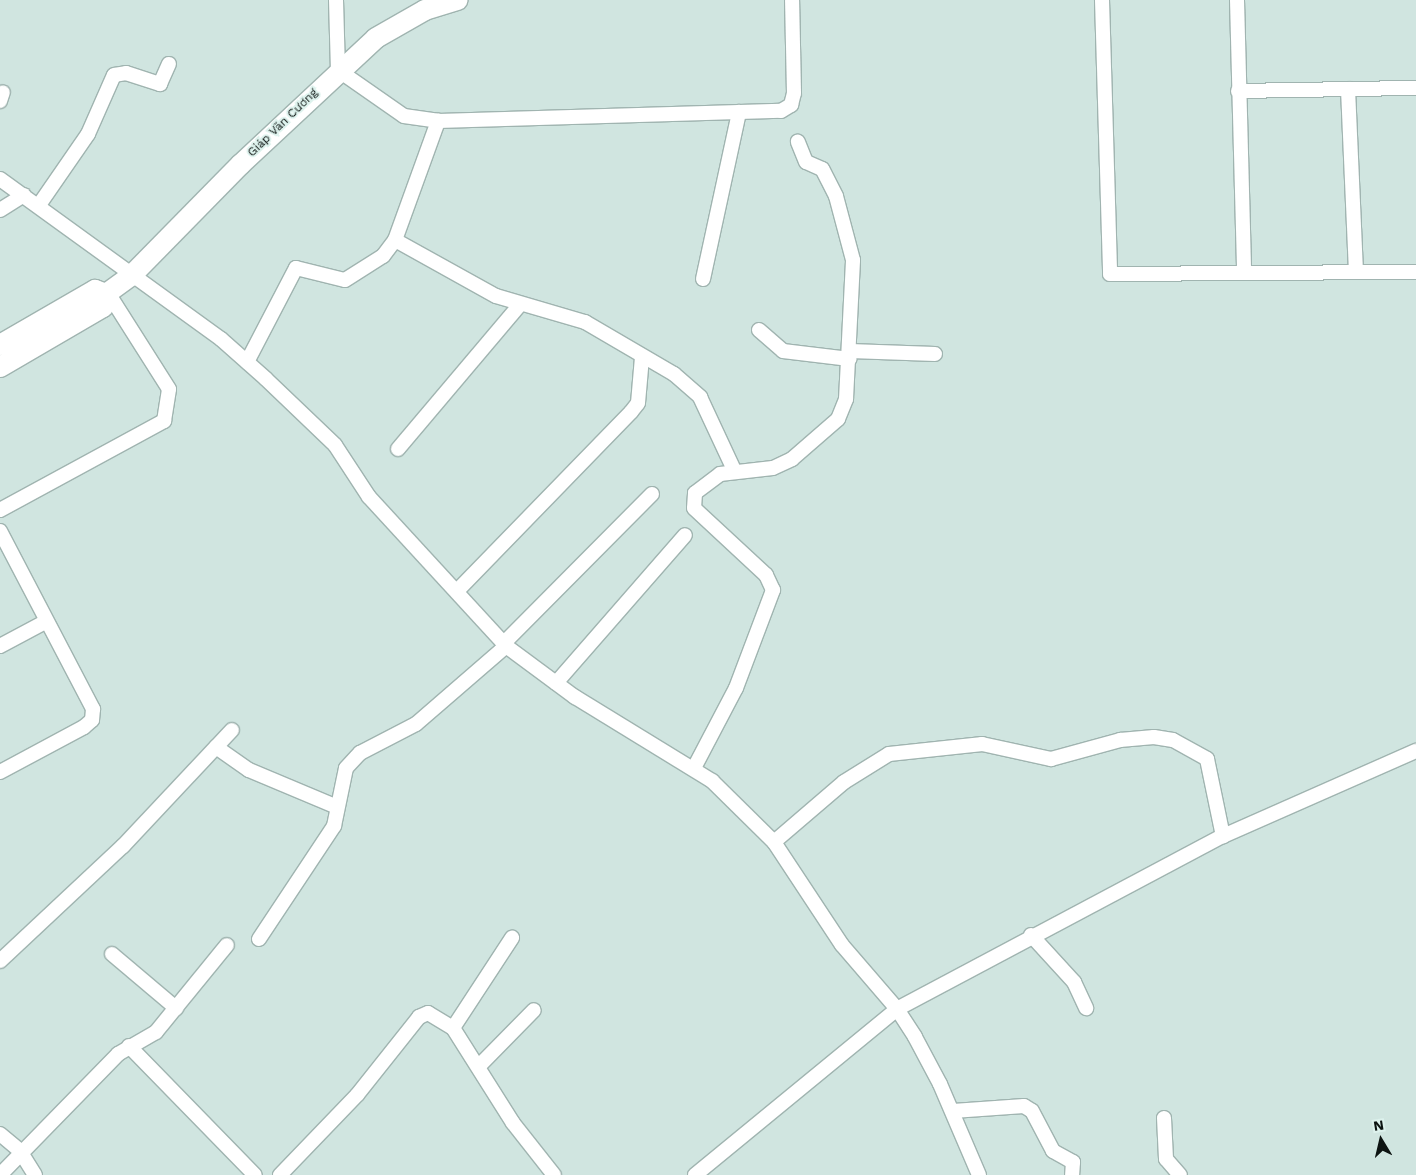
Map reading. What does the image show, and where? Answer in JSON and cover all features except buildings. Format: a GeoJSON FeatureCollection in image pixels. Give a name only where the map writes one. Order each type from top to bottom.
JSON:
{"type":"FeatureCollection","features":[{"type":"Feature","properties":{"kind":"street"},"geometry":{"type":"LineString","coordinates":[[336,0],[338,70],[404,116],[438,121],[781,111],[791,105],[792,0]]}},
{"type":"Feature","properties":{"kind":"street","name":"Giáp Văn Cương"},"geometry":{"type":"LineString","coordinates":[[107,294],[131,276],[338,70],[376,38],[426,10],[457,0]]}},
{"type":"Feature","properties":{"kind":"street"},"geometry":{"type":"LineString","coordinates":[[1102,0],[1110,274],[1356,270],[1416,272]]}},
{"type":"Feature","properties":{"kind":"street"},"geometry":{"type":"LineString","coordinates":[[1237,0],[1244,273]]}},
{"type":"Feature","properties":{"kind":"street"},"geometry":{"type":"LineString","coordinates":[[39,205],[88,134],[114,75],[126,73],[160,84],[169,64]]}},
{"type":"Feature","properties":{"kind":"street"},"geometry":{"type":"LineString","coordinates":[[1238,91],[1416,88]]}},
{"type":"Feature","properties":{"kind":"street"},"geometry":{"type":"LineString","coordinates":[[1348,89],[1356,270]]}},
{"type":"Feature","properties":{"kind":"street"},"geometry":{"type":"LineString","coordinates":[[703,279],[739,112]]}},
{"type":"Feature","properties":{"kind":"street"},"geometry":{"type":"LineString","coordinates":[[247,362],[296,268],[345,280],[365,272],[395,240],[438,121]]}},
{"type":"Feature","properties":{"kind":"street"},"geometry":{"type":"LineString","coordinates":[[694,768],[736,688],[773,590],[773,582],[691,501],[709,480],[734,470],[773,468],[816,441],[838,419],[846,399],[850,355],[853,260],[840,205],[822,169],[806,162],[798,142]]}},
{"type":"Feature","properties":{"kind":"street"},"geometry":{"type":"LineString","coordinates":[[0,179],[39,205],[247,362],[336,445],[369,497],[458,590],[505,644],[556,683],[694,768],[774,842],[842,945],[897,1009],[953,1111],[980,1175]]}},
{"type":"Feature","properties":{"kind":"street"},"geometry":{"type":"LineString","coordinates":[[0,210],[24,195]]}},
{"type":"Feature","properties":{"kind":"street"},"geometry":{"type":"LineString","coordinates":[[395,240],[519,306],[585,322],[674,374],[700,397],[734,470]]}},
{"type":"Feature","properties":{"kind":"street"},"geometry":{"type":"LineString","coordinates":[[0,344],[95,290],[107,294],[169,389],[164,421],[0,510]]}},
{"type":"Feature","properties":{"kind":"street"},"geometry":{"type":"LineString","coordinates":[[0,367],[103,307],[107,294]]}},
{"type":"Feature","properties":{"kind":"street"},"geometry":{"type":"LineString","coordinates":[[398,449],[519,306]]}},
{"type":"Feature","properties":{"kind":"street"},"geometry":{"type":"LineString","coordinates":[[760,330],[783,351],[850,355],[935,354]]}},
{"type":"Feature","properties":{"kind":"street"},"geometry":{"type":"LineString","coordinates":[[458,590],[631,412],[638,402],[642,357]]}},
{"type":"Feature","properties":{"kind":"street"},"geometry":{"type":"LineString","coordinates":[[259,939],[319,852],[337,807],[346,768],[360,753],[416,724],[505,644],[652,494]]}},
{"type":"Feature","properties":{"kind":"street"},"geometry":{"type":"LineString","coordinates":[[0,531],[45,622],[93,709],[92,720],[0,772]]}},
{"type":"Feature","properties":{"kind":"street"},"geometry":{"type":"LineString","coordinates":[[556,683],[685,535]]}},
{"type":"Feature","properties":{"kind":"street"},"geometry":{"type":"LineString","coordinates":[[0,646],[45,622]]}},
{"type":"Feature","properties":{"kind":"street"},"geometry":{"type":"LineString","coordinates":[[0,961],[123,846],[232,730]]}},
{"type":"Feature","properties":{"kind":"street"},"geometry":{"type":"LineString","coordinates":[[774,842],[844,782],[889,754],[982,744],[1051,759],[1120,740],[1154,736],[1173,740],[1207,759],[1223,836]]}},
{"type":"Feature","properties":{"kind":"street"},"geometry":{"type":"LineString","coordinates":[[216,747],[249,770],[337,807]]}},
{"type":"Feature","properties":{"kind":"street"},"geometry":{"type":"LineString","coordinates":[[695,1175],[897,1009],[1031,935],[1223,836],[1416,751]]}},
{"type":"Feature","properties":{"kind":"street"},"geometry":{"type":"LineString","coordinates":[[1031,935],[1074,982],[1086,1008]]}},
{"type":"Feature","properties":{"kind":"street"},"geometry":{"type":"LineString","coordinates":[[453,1028],[512,938]]}},
{"type":"Feature","properties":{"kind":"street"},"geometry":{"type":"LineString","coordinates":[[0,1175],[20,1151],[129,1046],[147,1040],[227,946]]}},
{"type":"Feature","properties":{"kind":"street"},"geometry":{"type":"LineString","coordinates":[[112,954],[176,1008]]}},
{"type":"Feature","properties":{"kind":"street"},"geometry":{"type":"LineString","coordinates":[[479,1066],[534,1010]]}},
{"type":"Feature","properties":{"kind":"street"},"geometry":{"type":"LineString","coordinates":[[280,1175],[357,1095],[419,1018],[428,1013],[453,1028],[479,1066],[513,1123],[554,1175]]}},
{"type":"Feature","properties":{"kind":"street"},"geometry":{"type":"LineString","coordinates":[[129,1046],[254,1175]]}},
{"type":"Feature","properties":{"kind":"street"},"geometry":{"type":"LineString","coordinates":[[953,1111],[1024,1106],[1032,1111],[1053,1151],[1073,1162],[1072,1175]]}},
{"type":"Feature","properties":{"kind":"street"},"geometry":{"type":"LineString","coordinates":[[1164,1118],[1166,1159],[1180,1175]]}},
{"type":"Feature","properties":{"kind":"street"},"geometry":{"type":"LineString","coordinates":[[0,1134],[20,1151],[35,1175]]}}]}
